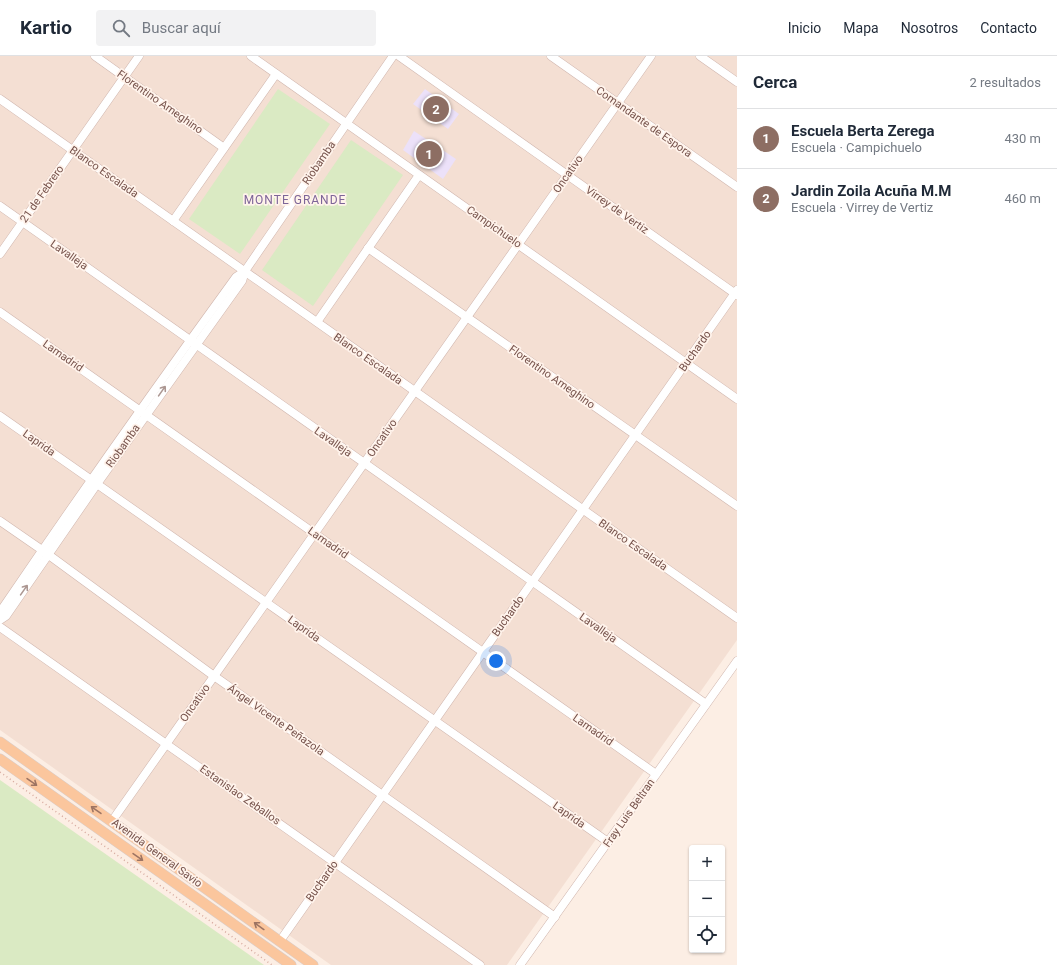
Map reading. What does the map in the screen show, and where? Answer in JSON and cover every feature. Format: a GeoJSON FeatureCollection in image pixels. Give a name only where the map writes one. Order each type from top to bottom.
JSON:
{"type":"FeatureCollection","features":[{"type":"Feature","properties":{"kind":"main road","name":"Avenida General Savio"},"geometry":{"type":"LineString","coordinates":[[0,742],[313,965]]}},
{"type":"Feature","properties":{"kind":"main road","name":"Avenida General Savio"},"geometry":{"type":"LineString","coordinates":[[0,759],[291,965]]}},
{"type":"Feature","properties":{"kind":"street","name":"Florentino Ameghino"},"geometry":{"type":"LineString","coordinates":[[95,56],[224,148]]}},
{"type":"Feature","properties":{"kind":"street","name":"21 de Febrero"},"geometry":{"type":"LineString","coordinates":[[0,254],[139,56]]}},
{"type":"Feature","properties":{"kind":"street","name":"Campichuelo"},"geometry":{"type":"LineString","coordinates":[[251,56],[737,399]]}},
{"type":"Feature","properties":{"kind":"street","name":"Riobamba"},"geometry":{"type":"LineString","coordinates":[[0,612],[45,552],[193,342],[236,277],[245,271],[393,56]]}},
{"type":"Feature","properties":{"kind":"street","name":"Virrey de Vertiz"},"geometry":{"type":"LineString","coordinates":[[399,56],[736,293]]}},
{"type":"Feature","properties":{"kind":"street","name":"Comandante de Espora"},"geometry":{"type":"LineString","coordinates":[[551,56],[737,187]]}},
{"type":"Feature","properties":{"kind":"street","name":"Oncativo"},"geometry":{"type":"LineString","coordinates":[[112,821],[652,56]]}},
{"type":"Feature","properties":{"kind":"street"},"geometry":{"type":"LineString","coordinates":[[700,56],[737,82]]}},
{"type":"Feature","properties":{"kind":"street"},"geometry":{"type":"LineString","coordinates":[[173,221],[276,74]]}},
{"type":"Feature","properties":{"kind":"street","name":"Blanco Escalada"},"geometry":{"type":"LineString","coordinates":[[0,99],[737,618]]}},
{"type":"Feature","properties":{"kind":"street"},"geometry":{"type":"LineString","coordinates":[[317,322],[419,175]]}},
{"type":"Feature","properties":{"kind":"street","name":"Lavalleja"},"geometry":{"type":"LineString","coordinates":[[0,206],[706,704]]}},
{"type":"Feature","properties":{"kind":"street","name":"Florentino Ameghino"},"geometry":{"type":"LineString","coordinates":[[368,248],[737,506]]}},
{"type":"Feature","properties":{"kind":"street","name":"Buchardo"},"geometry":{"type":"LineString","coordinates":[[280,941],[736,293]]}},
{"type":"Feature","properties":{"kind":"street","name":"Lamadrid"},"geometry":{"type":"LineString","coordinates":[[0,312],[656,774]]}},
{"type":"Feature","properties":{"kind":"street","name":"Laprida"},"geometry":{"type":"LineString","coordinates":[[0,416],[608,842]]}},
{"type":"Feature","properties":{"kind":"street","name":"Ángel Vicente Peñazola"},"geometry":{"type":"LineString","coordinates":[[0,521],[45,552],[214,676],[555,917]]}},
{"type":"Feature","properties":{"kind":"street","name":"Riobamba"},"geometry":{"type":"LineString","coordinates":[[0,620],[6,616],[45,552]]}},
{"type":"Feature","properties":{"kind":"street","name":"Estanislao Zeballos"},"geometry":{"type":"LineString","coordinates":[[0,627],[167,743],[480,965]]}},
{"type":"Feature","properties":{"kind":"street","name":"Fray Luis Beltran"},"geometry":{"type":"LineString","coordinates":[[520,965],[737,661]]}},
{"type":"Feature","properties":{"kind":"path"},"geometry":{"type":"LineString","coordinates":[[0,772],[272,965]]}},
{"type":"Feature","properties":{"kind":"shaded area"},"geometry":{"type":"Polygon","coordinates":[[[0,56],[737,56],[737,640],[507,965],[331,965],[0,730],[0,56]]]}},
{"type":"Feature","properties":{"kind":"shaded area"},"geometry":{"type":"Polygon","coordinates":[[[425,89],[459,114],[448,129],[413,104],[425,89]]]}},
{"type":"Feature","properties":{"kind":"shaded area"},"geometry":{"type":"Polygon","coordinates":[[[414,131],[456,159],[443,179],[403,150],[414,131]]]}},
{"type":"Feature","properties":{"kind":"green space"},"geometry":{"type":"Polygon","coordinates":[[[278,89],[330,124],[240,254],[189,219],[278,89]]]}},
{"type":"Feature","properties":{"kind":"green space"},"geometry":{"type":"Polygon","coordinates":[[[351,140],[403,175],[313,306],[262,270],[351,140]]]}},
{"type":"Feature","properties":{"kind":"green space"},"geometry":{"type":"Polygon","coordinates":[[[0,780],[264,965],[0,965],[0,780]]]}},
{"type":"Feature","properties":{"kind":"place","name":"Jardin Zoila Acuña M.M"},"geometry":{"type":"Point","coordinates":[436,109]}},
{"type":"Feature","properties":{"kind":"place","name":"Escuela Berta Zerega"},"geometry":{"type":"Point","coordinates":[429,154]}},
{"type":"Feature","properties":{"kind":"district","name":"MONTE GRANDE"},"geometry":{"type":"Point","coordinates":[295,200]}}]}
